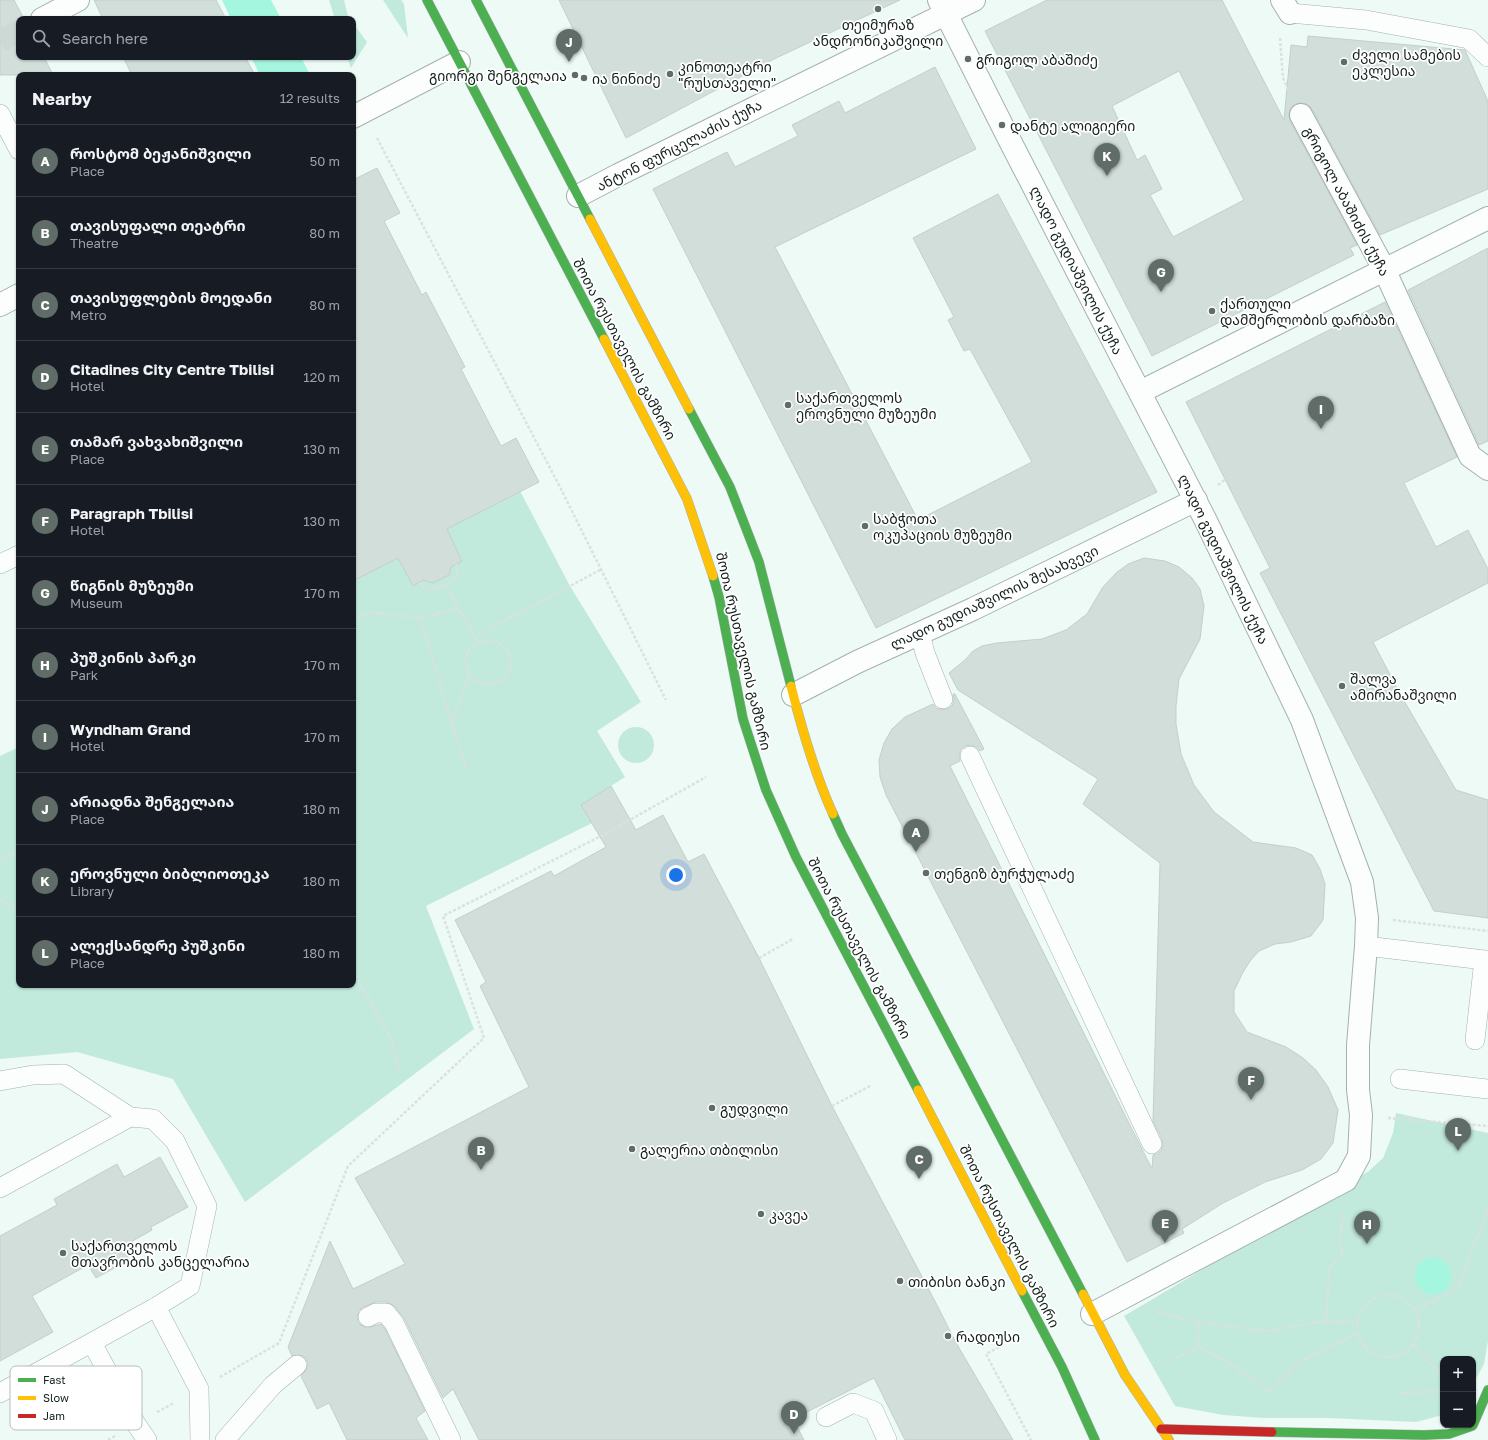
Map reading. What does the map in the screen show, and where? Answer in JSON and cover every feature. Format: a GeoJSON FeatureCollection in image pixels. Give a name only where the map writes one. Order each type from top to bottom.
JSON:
{"type":"FeatureCollection","features":[{"type":"Feature","properties":{"kind":"main road","name":"შოთა რუსთაველის გამზირი"},"geometry":{"type":"LineString","coordinates":[[427,0],[687,499],[706,550],[719,599],[743,720],[759,772],[776,814],[796,857],[1058,1360],[1095,1440]]}},
{"type":"Feature","properties":{"kind":"main road","name":"შოთა რუსთაველის გამზირი"},"geometry":{"type":"LineString","coordinates":[[476,0],[730,487],[759,562],[806,744],[824,794],[842,834],[1092,1314],[1125,1375],[1169,1440]]}},
{"type":"Feature","properties":{"kind":"main road"},"geometry":{"type":"LineString","coordinates":[[1476,1418],[1488,1390]]}},
{"type":"Feature","properties":{"kind":"main road"},"geometry":{"type":"LineString","coordinates":[[1161,1429],[1424,1435],[1448,1434],[1465,1428]]}},
{"type":"Feature","properties":{"kind":"main road"},"geometry":{"type":"LineString","coordinates":[[1466,1440],[1472,1428]]}},
{"type":"Feature","properties":{"kind":"street"},"geometry":{"type":"LineString","coordinates":[[48,16],[78,0]]}},
{"type":"Feature","properties":{"kind":"street","name":"ანტონ ფურცელაძის ქუჩა"},"geometry":{"type":"LineString","coordinates":[[578,196],[942,7],[974,0]]}},
{"type":"Feature","properties":{"kind":"street","name":"ლადო გუდიაშვილის ქუჩა"},"geometry":{"type":"LineString","coordinates":[[942,7],[1196,500],[1302,720],[1362,882],[1367,918],[1358,1045],[1358,1090],[1361,1115],[1359,1156],[1346,1180]]}},
{"type":"Feature","properties":{"kind":"street"},"geometry":{"type":"LineString","coordinates":[[356,115],[459,62]]}},
{"type":"Feature","properties":{"kind":"street","name":"გრიგოლ აბაშიძის ქუჩა"},"geometry":{"type":"LineString","coordinates":[[1301,115],[1384,269],[1470,456],[1488,469]]}},
{"type":"Feature","properties":{"kind":"street"},"geometry":{"type":"LineString","coordinates":[[1140,392],[1488,218]]}},
{"type":"Feature","properties":{"kind":"street"},"geometry":{"type":"LineString","coordinates":[[0,305],[16,297]]}},
{"type":"Feature","properties":{"kind":"street","name":"ლადო გუდიაშვილის შესახვევი"},"geometry":{"type":"LineString","coordinates":[[793,695],[857,662],[973,609],[1196,500]]}},
{"type":"Feature","properties":{"kind":"street"},"geometry":{"type":"LineString","coordinates":[[1092,1314],[1346,1180]]}},
{"type":"Feature","properties":{"kind":"lane"},"geometry":{"type":"LineString","coordinates":[[1286,6],[1469,39],[1488,57]]}},
{"type":"Feature","properties":{"kind":"lane"},"geometry":{"type":"LineString","coordinates":[[0,114],[16,144]]}},
{"type":"Feature","properties":{"kind":"lane"},"geometry":{"type":"LineString","coordinates":[[0,564],[16,556]]}},
{"type":"Feature","properties":{"kind":"lane"},"geometry":{"type":"LineString","coordinates":[[920,634],[924,653],[943,699]]}},
{"type":"Feature","properties":{"kind":"lane"},"geometry":{"type":"LineString","coordinates":[[970,756],[1152,1144]]}},
{"type":"Feature","properties":{"kind":"lane"},"geometry":{"type":"LineString","coordinates":[[1366,946],[1484,960],[1474,1040]]}},
{"type":"Feature","properties":{"kind":"lane"},"geometry":{"type":"LineString","coordinates":[[0,1081],[33,1075],[64,1074],[130,1117],[153,1119],[175,1141],[208,1206],[190,1286],[156,1307],[50,1366]]}},
{"type":"Feature","properties":{"kind":"lane"},"geometry":{"type":"LineString","coordinates":[[1400,1079],[1488,1089]]}},
{"type":"Feature","properties":{"kind":"lane"},"geometry":{"type":"LineString","coordinates":[[0,1188],[130,1117]]}},
{"type":"Feature","properties":{"kind":"lane"},"geometry":{"type":"LineString","coordinates":[[156,1307],[200,1389],[200,1440]]}},
{"type":"Feature","properties":{"kind":"lane"},"geometry":{"type":"LineString","coordinates":[[368,1317],[376,1313],[386,1313],[394,1323],[451,1440]]}},
{"type":"Feature","properties":{"kind":"lane"},"geometry":{"type":"LineString","coordinates":[[92,1343],[104,1366]]}},
{"type":"Feature","properties":{"kind":"lane"},"geometry":{"type":"LineString","coordinates":[[225,1440],[273,1385],[296,1365]]}},
{"type":"Feature","properties":{"kind":"lane"},"geometry":{"type":"LineString","coordinates":[[0,1393],[10,1388]]}},
{"type":"Feature","properties":{"kind":"lane"},"geometry":{"type":"LineString","coordinates":[[826,1417],[853,1403],[874,1411],[887,1440]]}},
{"type":"Feature","properties":{"kind":"lane"},"geometry":{"type":"LineString","coordinates":[[140,1430],[146,1440]]}},
{"type":"Feature","properties":{"kind":"path","name":"გრიგოლ აბაშიძის ქუჩა"},"geometry":{"type":"LineString","coordinates":[[1280,32],[1283,78],[1301,115]]}},
{"type":"Feature","properties":{"kind":"path"},"geometry":{"type":"LineString","coordinates":[[377,138],[602,569],[666,700]]}},
{"type":"Feature","properties":{"kind":"path"},"geometry":{"type":"LineString","coordinates":[[1216,486],[1225,480]]}},
{"type":"Feature","properties":{"kind":"path"},"geometry":{"type":"LineString","coordinates":[[420,582],[425,589],[430,590],[445,584],[456,576],[458,572],[456,564]]}},
{"type":"Feature","properties":{"kind":"path"},"geometry":{"type":"LineString","coordinates":[[474,636],[602,569]]}},
{"type":"Feature","properties":{"kind":"path"},"geometry":{"type":"LineString","coordinates":[[445,584],[477,643]]}},
{"type":"Feature","properties":{"kind":"path"},"geometry":{"type":"LineString","coordinates":[[356,618],[369,612],[420,618],[459,608]]}},
{"type":"Feature","properties":{"kind":"path"},"geometry":{"type":"LineString","coordinates":[[420,618],[467,772]]}},
{"type":"Feature","properties":{"kind":"path"},"geometry":{"type":"LineString","coordinates":[[491,640],[504,646],[511,658],[511,666],[504,679],[490,685],[475,681],[470,675],[466,669],[466,661],[467,653],[471,647],[477,643],[491,640]]}},
{"type":"Feature","properties":{"kind":"path"},"geometry":{"type":"LineString","coordinates":[[452,722],[470,675]]}},
{"type":"Feature","properties":{"kind":"path"},"geometry":{"type":"LineString","coordinates":[[279,1343],[348,1166],[484,1038],[443,916],[603,835],[706,777]]}},
{"type":"Feature","properties":{"kind":"path"},"geometry":{"type":"LineString","coordinates":[[0,862],[6,856],[16,853]]}},
{"type":"Feature","properties":{"kind":"path"},"geometry":{"type":"LineString","coordinates":[[0,899],[8,906],[16,908]]}},
{"type":"Feature","properties":{"kind":"path"},"geometry":{"type":"LineString","coordinates":[[1367,918],[1488,931]]}},
{"type":"Feature","properties":{"kind":"path"},"geometry":{"type":"LineString","coordinates":[[759,958],[793,939]]}},
{"type":"Feature","properties":{"kind":"path"},"geometry":{"type":"LineString","coordinates":[[356,976],[392,1041],[400,1072]]}},
{"type":"Feature","properties":{"kind":"path"},"geometry":{"type":"LineString","coordinates":[[832,1106],[870,1086]]}},
{"type":"Feature","properties":{"kind":"path"},"geometry":{"type":"LineString","coordinates":[[1361,1115],[1488,1126]]}},
{"type":"Feature","properties":{"kind":"path"},"geometry":{"type":"LineString","coordinates":[[1326,1321],[1328,1268],[1342,1255],[1340,1237],[1346,1180]]}},
{"type":"Feature","properties":{"kind":"path"},"geometry":{"type":"LineString","coordinates":[[1414,1310],[1457,1289],[1488,1209]]}},
{"type":"Feature","properties":{"kind":"path"},"geometry":{"type":"LineString","coordinates":[[1382,1295],[1392,1295],[1409,1303],[1414,1310],[1418,1319],[1419,1328],[1417,1337],[1408,1350],[1392,1357],[1382,1357],[1366,1349],[1360,1341],[1357,1333],[1356,1322],[1359,1313],[1365,1304],[1373,1298],[1382,1295]]}},
{"type":"Feature","properties":{"kind":"path"},"geometry":{"type":"LineString","coordinates":[[1156,1312],[1198,1322],[1267,1331],[1326,1321],[1356,1322]]}},
{"type":"Feature","properties":{"kind":"path"},"geometry":{"type":"LineString","coordinates":[[1198,1322],[1199,1347]]}},
{"type":"Feature","properties":{"kind":"path"},"geometry":{"type":"LineString","coordinates":[[1199,1347],[1231,1364],[1269,1391],[1298,1362],[1357,1333]]}},
{"type":"Feature","properties":{"kind":"path"},"geometry":{"type":"LineString","coordinates":[[1413,1344],[1440,1374]]}},
{"type":"Feature","properties":{"kind":"path"},"geometry":{"type":"LineString","coordinates":[[999,1347],[986,1354],[1031,1440]]}},
{"type":"Feature","properties":{"kind":"path"},"geometry":{"type":"LineString","coordinates":[[1167,1362],[1199,1347]]}},
{"type":"Feature","properties":{"kind":"path"},"geometry":{"type":"LineString","coordinates":[[1400,1393],[1440,1391]]}},
{"type":"Feature","properties":{"kind":"shaded area"},"geometry":{"type":"Polygon","coordinates":[[[222,0],[271,0],[279,16],[230,16],[222,0]]]}},
{"type":"Feature","properties":{"kind":"shaded area"},"geometry":{"type":"Polygon","coordinates":[[[329,0],[344,0],[348,16],[334,16],[329,0]]]}},
{"type":"Feature","properties":{"kind":"shaded area"},"geometry":{"type":"Polygon","coordinates":[[[383,0],[401,0],[404,4],[408,38],[383,0]]]}},
{"type":"Feature","properties":{"kind":"shaded area"},"geometry":{"type":"Polygon","coordinates":[[[356,27],[367,42],[356,60],[356,27]]]}},
{"type":"Feature","properties":{"kind":"shaded area"},"geometry":{"type":"Polygon","coordinates":[[[252,60],[302,60],[308,72],[258,72],[252,60]]]}},
{"type":"Feature","properties":{"kind":"shaded area"},"geometry":{"type":"Polygon","coordinates":[[[348,60],[356,60],[351,68],[348,60]]]}},
{"type":"Feature","properties":{"kind":"shaded area"},"geometry":{"type":"Polygon","coordinates":[[[520,491],[570,586],[641,702],[597,731],[625,777],[581,805],[592,823],[426,906],[474,1029],[245,1202],[173,1079],[77,1052],[0,1059],[0,756],[16,748],[16,988],[356,988],[356,580],[369,573],[367,568],[396,553],[413,585],[425,579],[432,582],[435,581],[448,568],[462,560],[446,529],[520,491]]]}},
{"type":"Feature","properties":{"kind":"shaded area"},"geometry":{"type":"Polygon","coordinates":[[[636,727],[646,730],[651,735],[654,745],[651,755],[646,760],[636,763],[626,760],[621,755],[618,745],[621,735],[626,730],[636,727]]]}},
{"type":"Feature","properties":{"kind":"shaded area"},"geometry":{"type":"Polygon","coordinates":[[[1396,1113],[1488,1133],[1488,1341],[1484,1364],[1476,1379],[1476,1356],[1440,1356],[1440,1416],[1416,1422],[1328,1418],[1264,1418],[1223,1415],[1175,1406],[1124,1316],[1369,1171],[1383,1158],[1393,1133],[1396,1113]]]}},
{"type":"Feature","properties":{"kind":"shaded area"},"geometry":{"type":"Polygon","coordinates":[[[1437,1258],[1446,1263],[1450,1269],[1450,1283],[1446,1289],[1437,1294],[1429,1294],[1420,1289],[1416,1283],[1415,1272],[1420,1263],[1426,1259],[1437,1258]]]}},
{"type":"Feature","properties":{"kind":"building"},"geometry":{"type":"Polygon","coordinates":[[[0,0],[14,0],[22,16],[16,16],[16,60],[46,60],[52,72],[16,72],[16,75],[0,75],[0,0]]]}},
{"type":"Feature","properties":{"kind":"building"},"geometry":{"type":"Polygon","coordinates":[[[94,0],[216,0],[224,16],[102,16],[94,0]]]}},
{"type":"Feature","properties":{"kind":"building","name":"კინოთეატრი \"რუსთაველი\""},"geometry":{"type":"Polygon","coordinates":[[[559,0],[900,0],[774,59],[626,138],[559,0]]]}},
{"type":"Feature","properties":{"kind":"building"},"geometry":{"type":"Polygon","coordinates":[[[1047,0],[1222,0],[1284,120],[1291,45],[1307,47],[1308,36],[1465,50],[1488,101],[1488,189],[1380,235],[1312,109],[1307,104],[1295,104],[1290,109],[1290,121],[1357,245],[1350,248],[1354,255],[1152,356],[985,31],[1047,0]],[[1179,71],[1112,106],[1137,160],[1145,155],[1162,189],[1150,195],[1173,237],[1244,200],[1179,71]]]}},
{"type":"Feature","properties":{"kind":"building"},"geometry":{"type":"Polygon","coordinates":[[[124,60],[247,60],[253,72],[130,72],[124,60]]]}},
{"type":"Feature","properties":{"kind":"building"},"geometry":{"type":"Polygon","coordinates":[[[935,67],[976,149],[775,247],[918,520],[1032,462],[970,349],[964,351],[948,320],[954,317],[913,238],[998,194],[1157,492],[876,628],[653,189],[727,152],[735,167],[798,136],[792,125],[839,101],[845,113],[935,67]]]}},
{"type":"Feature","properties":{"kind":"building"},"geometry":{"type":"Polygon","coordinates":[[[377,168],[400,213],[384,221],[422,295],[426,292],[465,367],[461,369],[501,446],[516,438],[539,482],[447,529],[462,561],[451,567],[449,575],[433,583],[423,580],[413,586],[398,558],[356,579],[356,178],[377,168]]]}},
{"type":"Feature","properties":{"kind":"building"},"geometry":{"type":"Polygon","coordinates":[[[1488,248],[1488,441],[1479,445],[1408,290],[1488,248]]]}},
{"type":"Feature","properties":{"kind":"building"},"geometry":{"type":"Polygon","coordinates":[[[1385,302],[1457,457],[1404,483],[1436,547],[1468,530],[1488,569],[1488,583],[1373,642],[1399,692],[1456,790],[1488,800],[1488,918],[1434,911],[1260,573],[1270,568],[1186,402],[1385,302]]]}},
{"type":"Feature","properties":{"kind":"building"},"geometry":{"type":"Polygon","coordinates":[[[1144,558],[1165,561],[1179,567],[1192,578],[1200,589],[1204,606],[1200,639],[1179,679],[1176,706],[1176,724],[1181,754],[1194,785],[1214,812],[1253,842],[1296,848],[1312,855],[1320,869],[1325,884],[1323,920],[1311,936],[1291,942],[1275,944],[1259,951],[1250,961],[1234,991],[1234,1012],[1247,1032],[1286,1047],[1303,1058],[1316,1070],[1328,1087],[1338,1110],[1333,1143],[1321,1159],[1302,1170],[1265,1182],[1223,1203],[1182,1229],[1184,1233],[1127,1262],[886,795],[880,777],[879,760],[884,743],[892,729],[905,717],[933,704],[936,708],[941,710],[947,709],[952,706],[954,700],[953,694],[955,694],[984,749],[980,751],[977,747],[971,745],[965,746],[961,749],[959,755],[960,761],[950,766],[1152,1169],[1153,1155],[1161,1151],[1163,1145],[1162,1139],[1153,1121],[1160,863],[1083,804],[1098,779],[958,690],[949,673],[965,660],[973,651],[982,646],[997,643],[1042,639],[1066,630],[1087,614],[1103,587],[1116,573],[1128,564],[1144,558]]]}},
{"type":"Feature","properties":{"kind":"building","name":"გალერია თბილისი"},"geometry":{"type":"Polygon","coordinates":[[[611,786],[636,830],[663,815],[688,862],[704,854],[759,958],[832,1106],[955,1341],[1013,1440],[905,1440],[874,1378],[793,1419],[804,1440],[479,1440],[453,1389],[443,1398],[404,1318],[394,1306],[386,1302],[376,1302],[363,1307],[357,1316],[358,1322],[367,1328],[381,1324],[385,1329],[425,1411],[416,1418],[428,1440],[347,1440],[329,1403],[317,1409],[301,1376],[307,1368],[308,1364],[306,1358],[300,1355],[292,1356],[288,1347],[330,1241],[353,1289],[405,1264],[355,1178],[529,1087],[480,986],[486,982],[455,920],[551,871],[554,876],[606,847],[581,805],[611,786]]]}},
{"type":"Feature","properties":{"kind":"building","name":"საქართველოს მთავრობის კანცელარია"},"geometry":{"type":"Polygon","coordinates":[[[160,1157],[188,1207],[151,1227],[152,1230],[122,1247],[129,1260],[96,1278],[88,1265],[32,1296],[53,1332],[0,1361],[0,1236],[57,1205],[54,1199],[117,1164],[124,1177],[160,1157]]]}},
{"type":"Feature","properties":{"kind":"tunnel"},"geometry":{"type":"LineString","coordinates":[[0,41],[16,33]]}},
{"type":"Feature","properties":{"kind":"traffic: fast"},"geometry":{"type":"LineString","coordinates":[[427,0],[604,339]]}},
{"type":"Feature","properties":{"kind":"traffic: fast"},"geometry":{"type":"LineString","coordinates":[[476,0],[590,219]]}},
{"type":"Feature","properties":{"kind":"traffic: fast"},"geometry":{"type":"LineString","coordinates":[[689,409],[730,487],[759,562],[791,686]]}},
{"type":"Feature","properties":{"kind":"traffic: fast"},"geometry":{"type":"LineString","coordinates":[[713,576],[719,597],[743,719],[766,790],[796,857],[918,1090]]}},
{"type":"Feature","properties":{"kind":"traffic: fast"},"geometry":{"type":"LineString","coordinates":[[833,814],[842,834],[1083,1294]]}},
{"type":"Feature","properties":{"kind":"traffic: fast"},"geometry":{"type":"LineString","coordinates":[[1022,1291],[1062,1367],[1095,1440]]}},
{"type":"Feature","properties":{"kind":"traffic: fast"},"geometry":{"type":"LineString","coordinates":[[1476,1418],[1488,1390]]}},
{"type":"Feature","properties":{"kind":"traffic: fast"},"geometry":{"type":"LineString","coordinates":[[1272,1432],[1424,1435],[1449,1434],[1466,1428]]}},
{"type":"Feature","properties":{"kind":"traffic: slow"},"geometry":{"type":"LineString","coordinates":[[590,219],[689,409]]}},
{"type":"Feature","properties":{"kind":"traffic: slow"},"geometry":{"type":"LineString","coordinates":[[604,339],[687,499],[713,576]]}},
{"type":"Feature","properties":{"kind":"traffic: slow"},"geometry":{"type":"LineString","coordinates":[[791,686],[809,751],[833,814]]}},
{"type":"Feature","properties":{"kind":"traffic: slow"},"geometry":{"type":"LineString","coordinates":[[918,1090],[1022,1291]]}},
{"type":"Feature","properties":{"kind":"traffic: slow"},"geometry":{"type":"LineString","coordinates":[[1083,1294],[1125,1375],[1169,1440]]}},
{"type":"Feature","properties":{"kind":"traffic: jam"},"geometry":{"type":"LineString","coordinates":[[1161,1429],[1272,1432]]}},
{"type":"Feature","properties":{"kind":"place","name":"თეიმურაზ ანდრონიკაშვილი"},"geometry":{"type":"Point","coordinates":[878,9]}},
{"type":"Feature","properties":{"kind":"place","name":"გრიგოლ აბაშიძე"},"geometry":{"type":"Point","coordinates":[968,59]}},
{"type":"Feature","properties":{"kind":"place","name":"არიადნა შენგელაია"},"geometry":{"type":"Point","coordinates":[569,62]}},
{"type":"Feature","properties":{"kind":"place","name":"ძველი სამების ეკლესია"},"geometry":{"type":"Point","coordinates":[1344,62]}},
{"type":"Feature","properties":{"kind":"place","name":"კინოთეატრი \"რუსთაველი\""},"geometry":{"type":"Point","coordinates":[670,74]}},
{"type":"Feature","properties":{"kind":"place","name":"გიორგი შენგელაია"},"geometry":{"type":"Point","coordinates":[575,75]}},
{"type":"Feature","properties":{"kind":"place","name":"ია ნინიძე"},"geometry":{"type":"Point","coordinates":[584,78]}},
{"type":"Feature","properties":{"kind":"place","name":"დანტე ალიგიერი"},"geometry":{"type":"Point","coordinates":[1002,125]}},
{"type":"Feature","properties":{"kind":"place","name":"ეროვნული ბიბლიოთეკა"},"geometry":{"type":"Point","coordinates":[1107,176]}},
{"type":"Feature","properties":{"kind":"place","name":"წიგნის მუზეუმი"},"geometry":{"type":"Point","coordinates":[1161,292]}},
{"type":"Feature","properties":{"kind":"place","name":"ქართული დამშერლობის დარბაზი"},"geometry":{"type":"Point","coordinates":[1212,311]}},
{"type":"Feature","properties":{"kind":"place","name":"საქართველოს ეროვნული მუზეუმი"},"geometry":{"type":"Point","coordinates":[788,405]}},
{"type":"Feature","properties":{"kind":"place","name":"Wyndham Grand"},"geometry":{"type":"Point","coordinates":[1321,429]}},
{"type":"Feature","properties":{"kind":"place","name":"საბჭოთა ოკუპაციის მუზეუმი"},"geometry":{"type":"Point","coordinates":[865,526]}},
{"type":"Feature","properties":{"kind":"place","name":"შალვა ამირანაშვილი"},"geometry":{"type":"Point","coordinates":[1342,686]}},
{"type":"Feature","properties":{"kind":"place","name":"როსტომ ბეჟანიშვილი"},"geometry":{"type":"Point","coordinates":[916,852]}},
{"type":"Feature","properties":{"kind":"place","name":"თენგიზ ბურჭულაძე"},"geometry":{"type":"Point","coordinates":[926,873]}},
{"type":"Feature","properties":{"kind":"place","name":"Paragraph Tbilisi"},"geometry":{"type":"Point","coordinates":[1251,1100]}},
{"type":"Feature","properties":{"kind":"place","name":"გუდვილი"},"geometry":{"type":"Point","coordinates":[712,1108]}},
{"type":"Feature","properties":{"kind":"place","name":"გალერია თბილისი"},"geometry":{"type":"Point","coordinates":[632,1149]}},
{"type":"Feature","properties":{"kind":"place","name":"ალექსანდრე პუშკინი"},"geometry":{"type":"Point","coordinates":[1458,1151]}},
{"type":"Feature","properties":{"kind":"place","name":"თავისუფალი თეატრი"},"geometry":{"type":"Point","coordinates":[481,1170]}},
{"type":"Feature","properties":{"kind":"place","name":"თავისუფლების მოედანი"},"geometry":{"type":"Point","coordinates":[919,1179]}},
{"type":"Feature","properties":{"kind":"place","name":"კავეა"},"geometry":{"type":"Point","coordinates":[761,1214]}},
{"type":"Feature","properties":{"kind":"place","name":"თამარ ვახვახიშვილი"},"geometry":{"type":"Point","coordinates":[1165,1243]}},
{"type":"Feature","properties":{"kind":"place","name":"პუშკინის პარკი"},"geometry":{"type":"Point","coordinates":[1367,1244]}},
{"type":"Feature","properties":{"kind":"place","name":"საქართველოს მთავრობის კანცელარია"},"geometry":{"type":"Point","coordinates":[63,1253]}},
{"type":"Feature","properties":{"kind":"place","name":"თიბისი ბანკი"},"geometry":{"type":"Point","coordinates":[900,1281]}},
{"type":"Feature","properties":{"kind":"place","name":"რადიუსი"},"geometry":{"type":"Point","coordinates":[948,1336]}},
{"type":"Feature","properties":{"kind":"place","name":"Citadines City Centre Tbilisi"},"geometry":{"type":"Point","coordinates":[794,1434]}}]}
